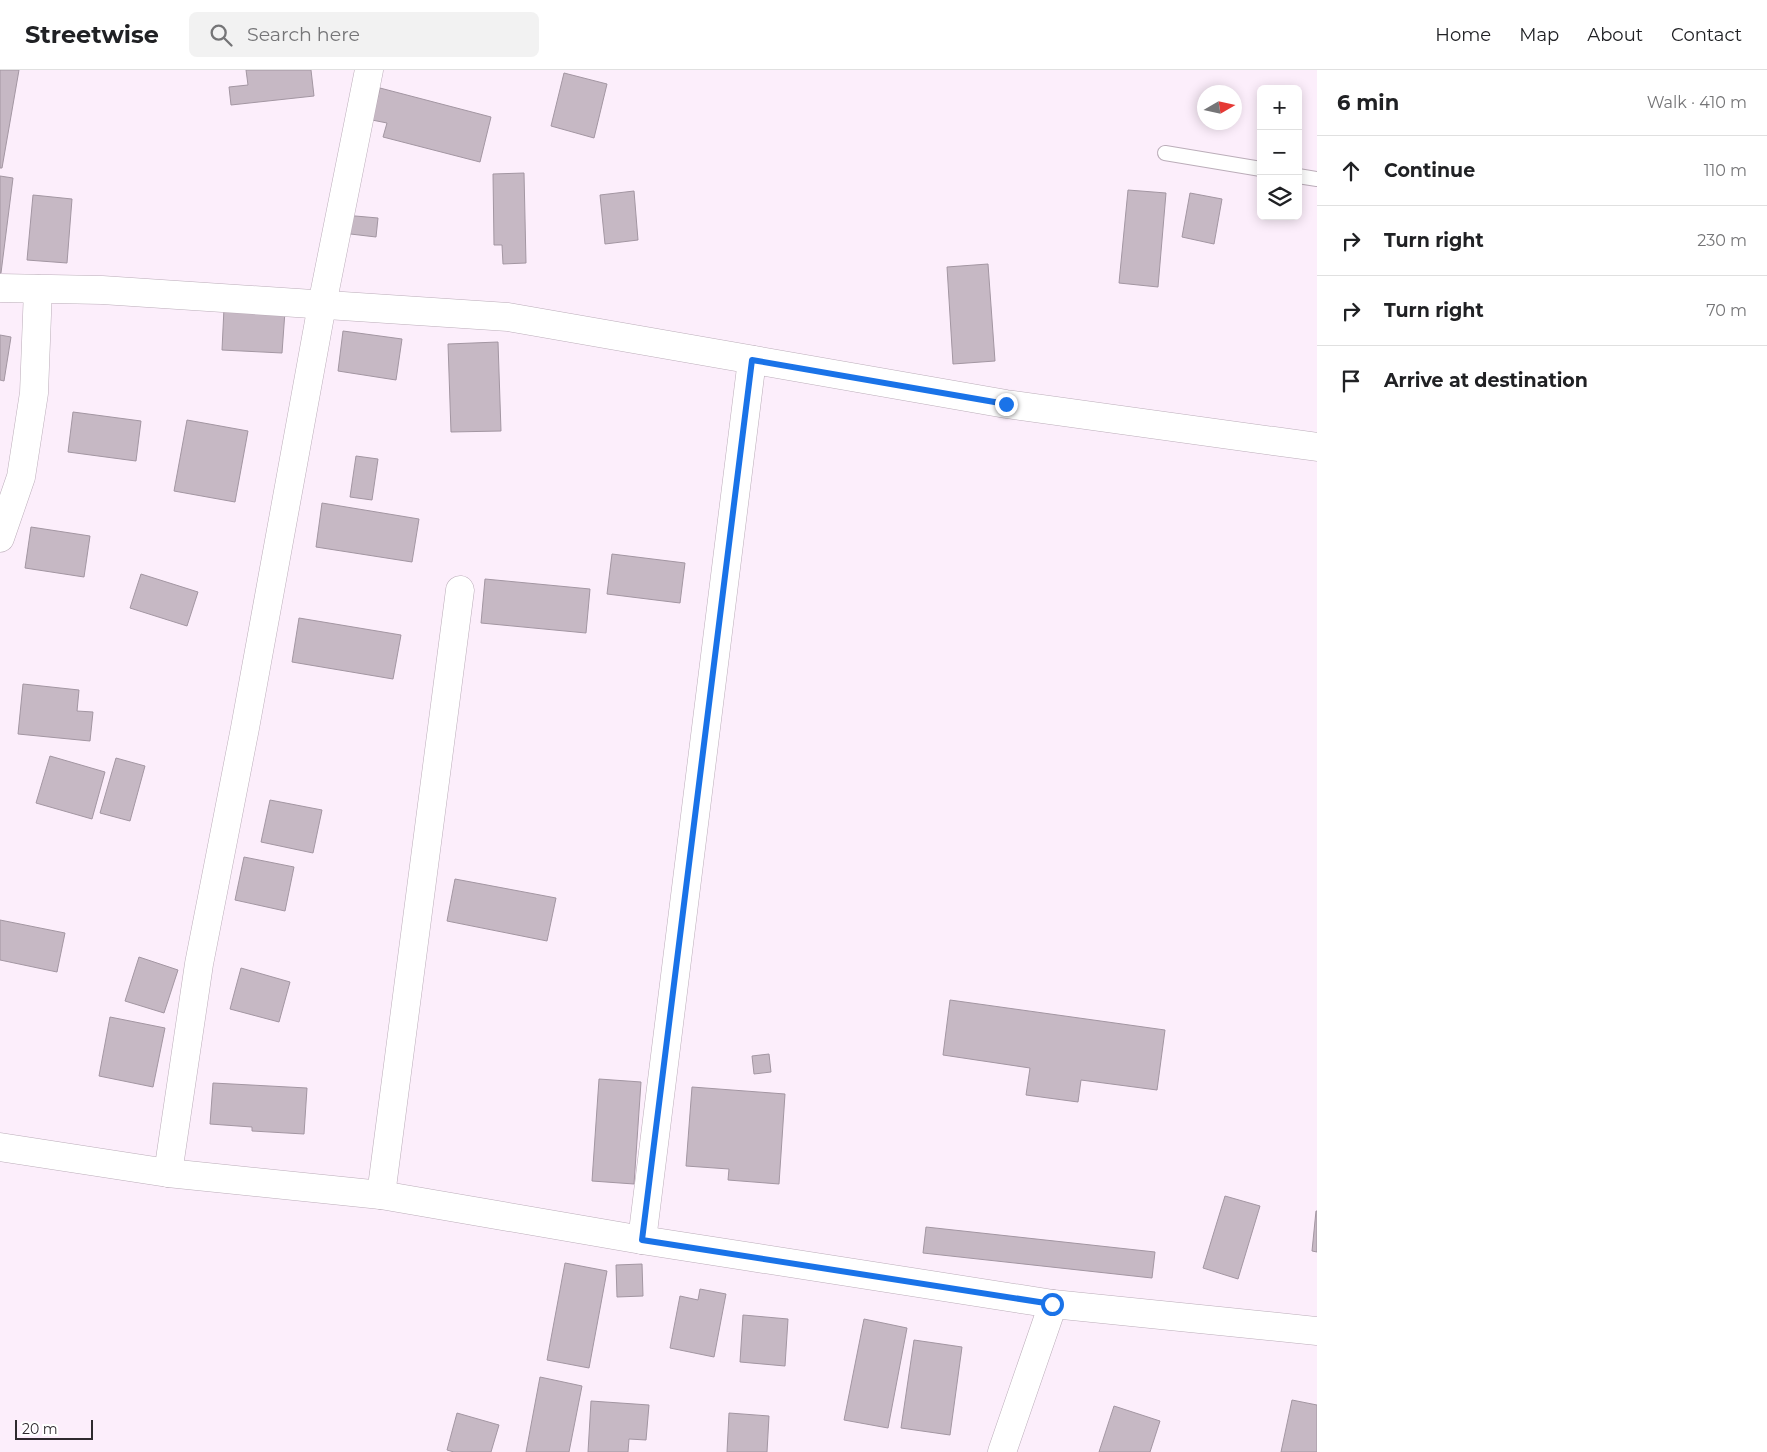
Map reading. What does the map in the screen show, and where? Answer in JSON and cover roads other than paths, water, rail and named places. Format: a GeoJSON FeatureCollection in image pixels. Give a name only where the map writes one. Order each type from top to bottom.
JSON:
{"type":"FeatureCollection","features":[{"type":"Feature","properties":{"kind":"street"},"geometry":{"type":"LineString","coordinates":[[168,1173],[199,964],[245,728],[322,305],[369,70]]}},
{"type":"Feature","properties":{"kind":"street"},"geometry":{"type":"LineString","coordinates":[[0,288],[102,290],[508,316],[1006,404],[1317,447]]}},
{"type":"Feature","properties":{"kind":"street"},"geometry":{"type":"LineString","coordinates":[[0,538],[23,468],[34,393],[38,289]]}},
{"type":"Feature","properties":{"kind":"street"},"geometry":{"type":"LineString","coordinates":[[642,1240],[752,360]]}},
{"type":"Feature","properties":{"kind":"street"},"geometry":{"type":"LineString","coordinates":[[381,1195],[460,590]]}},
{"type":"Feature","properties":{"kind":"street"},"geometry":{"type":"LineString","coordinates":[[0,1147],[168,1173],[381,1195],[642,1240],[1052,1304],[1317,1331]]}},
{"type":"Feature","properties":{"kind":"street"},"geometry":{"type":"LineString","coordinates":[[1002,1452],[1052,1304]]}},
{"type":"Feature","properties":{"kind":"lane"},"geometry":{"type":"LineString","coordinates":[[1166,153],[1257,168]]}},
{"type":"Feature","properties":{"kind":"lane"},"geometry":{"type":"LineString","coordinates":[[1302,177],[1317,179]]}}]}
